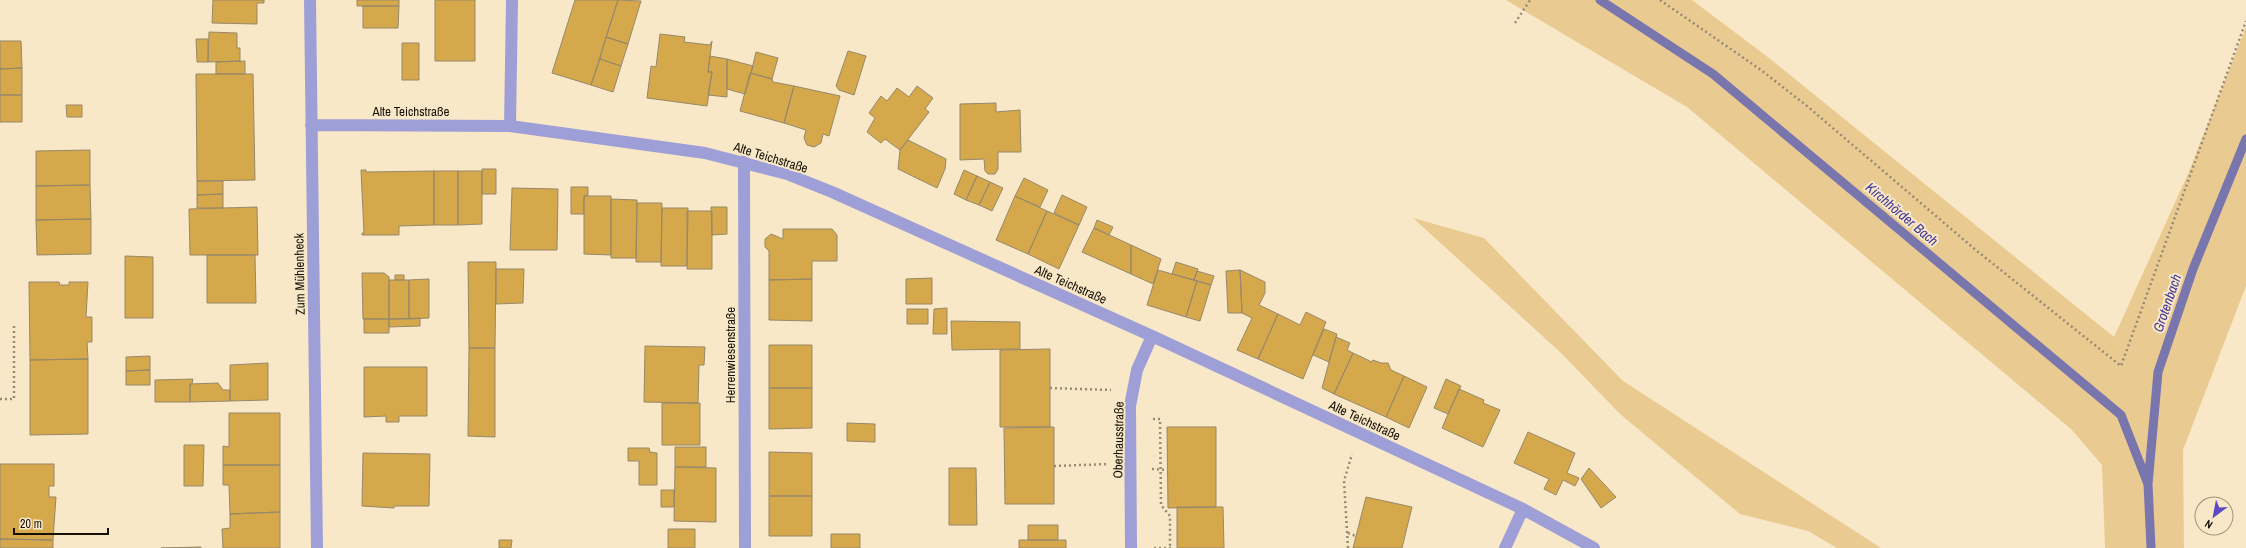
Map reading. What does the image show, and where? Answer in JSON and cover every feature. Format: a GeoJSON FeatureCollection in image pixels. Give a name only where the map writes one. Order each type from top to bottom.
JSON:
{"type":"FeatureCollection","features":[{"type":"Feature","properties":{"kind":"street","name":"Zum Mühlenheck"},"geometry":{"type":"LineString","coordinates":[[310,0],[317,548]]}},
{"type":"Feature","properties":{"kind":"street"},"geometry":{"type":"LineString","coordinates":[[510,126],[512,0]]}},
{"type":"Feature","properties":{"kind":"street","name":"Alte Teichstraße"},"geometry":{"type":"LineString","coordinates":[[311,125],[510,126],[685,149],[744,162],[787,174],[832,192],[1152,336],[1523,509],[1594,548]]}},
{"type":"Feature","properties":{"kind":"street","name":"Herrenwiesenstraße"},"geometry":{"type":"LineString","coordinates":[[744,162],[745,548]]}},
{"type":"Feature","properties":{"kind":"street","name":"Oberhausstraße"},"geometry":{"type":"LineString","coordinates":[[1131,548],[1130,406],[1137,370],[1152,336]]}},
{"type":"Feature","properties":{"kind":"street"},"geometry":{"type":"LineString","coordinates":[[1505,548],[1523,509]]}},
{"type":"Feature","properties":{"kind":"path"},"geometry":{"type":"LineString","coordinates":[[1515,23],[1530,0]]}},
{"type":"Feature","properties":{"kind":"path"},"geometry":{"type":"LineString","coordinates":[[1660,0],[1761,70],[1808,106],[1977,251],[2121,366],[2246,21]]}},
{"type":"Feature","properties":{"kind":"path"},"geometry":{"type":"LineString","coordinates":[[0,399],[14,399],[14,324]]}},
{"type":"Feature","properties":{"kind":"path"},"geometry":{"type":"LineString","coordinates":[[1050,388],[1115,390]]}},
{"type":"Feature","properties":{"kind":"path"},"geometry":{"type":"LineString","coordinates":[[1131,419],[1160,419],[1161,505],[1170,516],[1170,548]]}},
{"type":"Feature","properties":{"kind":"path"},"geometry":{"type":"LineString","coordinates":[[1348,548],[1344,481],[1352,451]]}},
{"type":"Feature","properties":{"kind":"path"},"geometry":{"type":"LineString","coordinates":[[1054,466],[1112,464]]}},
{"type":"Feature","properties":{"kind":"path"},"geometry":{"type":"LineString","coordinates":[[1348,533],[1356,536]]}},
{"type":"Feature","properties":{"kind":"shaded area"},"geometry":{"type":"Polygon","coordinates":[[[1506,0],[1692,0],[1769,58],[2114,337],[2188,174],[2246,27],[2246,286],[2183,450],[2184,548],[2105,548],[2102,465],[2071,429],[1687,107],[1506,0]]]}},
{"type":"Feature","properties":{"kind":"shaded area"},"geometry":{"type":"Polygon","coordinates":[[[1413,218],[1484,238],[1623,381],[1881,548],[1837,548],[1808,531],[1740,514],[1620,414],[1560,352],[1413,218]]]}},
{"type":"Feature","properties":{"kind":"building"},"geometry":{"type":"Polygon","coordinates":[[[213,0],[264,0],[264,3],[257,3],[257,24],[212,23],[213,0]]]}},
{"type":"Feature","properties":{"kind":"building"},"geometry":{"type":"Polygon","coordinates":[[[357,0],[399,0],[399,6],[357,6],[357,0]]]}},
{"type":"Feature","properties":{"kind":"building"},"geometry":{"type":"Polygon","coordinates":[[[435,0],[475,0],[475,61],[435,61],[435,0]]]}},
{"type":"Feature","properties":{"kind":"building"},"geometry":{"type":"Polygon","coordinates":[[[575,0],[618,0],[591,85],[552,73],[575,0]]]}},
{"type":"Feature","properties":{"kind":"building"},"geometry":{"type":"Polygon","coordinates":[[[618,0],[641,1],[628,44],[606,37],[618,0]]]}},
{"type":"Feature","properties":{"kind":"building"},"geometry":{"type":"Polygon","coordinates":[[[363,6],[399,6],[398,28],[363,28],[363,6]]]}},
{"type":"Feature","properties":{"kind":"building"},"geometry":{"type":"Polygon","coordinates":[[[209,32],[237,33],[237,48],[240,48],[240,61],[208,62],[209,32]]]}},
{"type":"Feature","properties":{"kind":"building"},"geometry":{"type":"Polygon","coordinates":[[[660,34],[685,37],[684,42],[710,45],[712,41],[708,72],[712,72],[707,106],[647,98],[651,66],[656,67],[660,34]]]}},
{"type":"Feature","properties":{"kind":"building"},"geometry":{"type":"Polygon","coordinates":[[[606,37],[628,44],[621,66],[600,59],[606,37]]]}},
{"type":"Feature","properties":{"kind":"building"},"geometry":{"type":"Polygon","coordinates":[[[196,39],[208,39],[208,62],[197,62],[196,39]]]}},
{"type":"Feature","properties":{"kind":"building"},"geometry":{"type":"Polygon","coordinates":[[[0,41],[21,41],[22,68],[0,69],[0,41]]]}},
{"type":"Feature","properties":{"kind":"building"},"geometry":{"type":"Polygon","coordinates":[[[402,43],[419,43],[419,80],[402,80],[402,43]]]}},
{"type":"Feature","properties":{"kind":"building"},"geometry":{"type":"Polygon","coordinates":[[[848,51],[866,56],[854,95],[839,90],[836,86],[848,51]]]}},
{"type":"Feature","properties":{"kind":"building"},"geometry":{"type":"Polygon","coordinates":[[[756,52],[778,58],[772,79],[751,73],[756,52]]]}},
{"type":"Feature","properties":{"kind":"building"},"geometry":{"type":"Polygon","coordinates":[[[710,56],[727,59],[727,97],[708,95],[712,72],[708,72],[710,56]]]}},
{"type":"Feature","properties":{"kind":"building"},"geometry":{"type":"Polygon","coordinates":[[[600,59],[621,66],[613,92],[591,85],[600,59]]]}},
{"type":"Feature","properties":{"kind":"building"},"geometry":{"type":"Polygon","coordinates":[[[727,59],[753,66],[745,94],[727,89],[727,59]]]}},
{"type":"Feature","properties":{"kind":"building"},"geometry":{"type":"Polygon","coordinates":[[[245,61],[245,74],[216,74],[216,62],[245,61]]]}},
{"type":"Feature","properties":{"kind":"building"},"geometry":{"type":"Polygon","coordinates":[[[22,68],[22,95],[0,95],[0,69],[22,68]]]}},
{"type":"Feature","properties":{"kind":"building"},"geometry":{"type":"Polygon","coordinates":[[[750,73],[772,79],[773,82],[794,86],[784,123],[740,111],[750,73]]]}},
{"type":"Feature","properties":{"kind":"building"},"geometry":{"type":"Polygon","coordinates":[[[196,74],[253,74],[255,180],[197,181],[196,74]]]}},
{"type":"Feature","properties":{"kind":"building"},"geometry":{"type":"Polygon","coordinates":[[[794,86],[840,96],[829,136],[823,134],[821,143],[814,147],[807,145],[804,138],[806,130],[784,123],[794,86]]]}},
{"type":"Feature","properties":{"kind":"building"},"geometry":{"type":"Polygon","coordinates":[[[917,86],[933,98],[925,109],[929,112],[900,150],[885,139],[881,143],[867,132],[875,118],[869,113],[881,96],[887,101],[897,88],[909,97],[917,86]]]}},
{"type":"Feature","properties":{"kind":"building"},"geometry":{"type":"Polygon","coordinates":[[[0,95],[22,95],[22,122],[0,122],[0,95]]]}},
{"type":"Feature","properties":{"kind":"building"},"geometry":{"type":"Polygon","coordinates":[[[996,103],[996,112],[1020,110],[1021,152],[998,152],[998,169],[995,174],[988,174],[985,171],[984,159],[960,160],[960,104],[996,103]]]}},
{"type":"Feature","properties":{"kind":"building"},"geometry":{"type":"Polygon","coordinates":[[[66,105],[82,105],[82,117],[67,117],[66,105]]]}},
{"type":"Feature","properties":{"kind":"building"},"geometry":{"type":"Polygon","coordinates":[[[908,140],[946,159],[945,169],[937,188],[898,169],[900,150],[908,140]]]}},
{"type":"Feature","properties":{"kind":"building"},"geometry":{"type":"Polygon","coordinates":[[[90,150],[90,185],[36,186],[36,151],[90,150]]]}},
{"type":"Feature","properties":{"kind":"building"},"geometry":{"type":"Polygon","coordinates":[[[482,169],[496,169],[496,194],[482,194],[482,169]]]}},
{"type":"Feature","properties":{"kind":"building"},"geometry":{"type":"Polygon","coordinates":[[[361,170],[366,170],[366,172],[434,171],[434,225],[399,226],[399,235],[362,235],[362,233],[364,233],[361,170]]]}},
{"type":"Feature","properties":{"kind":"building"},"geometry":{"type":"Polygon","coordinates":[[[964,170],[977,176],[966,200],[954,194],[964,170]]]}},
{"type":"Feature","properties":{"kind":"building"},"geometry":{"type":"Polygon","coordinates":[[[434,171],[458,171],[458,225],[434,225],[434,171]]]}},
{"type":"Feature","properties":{"kind":"building"},"geometry":{"type":"Polygon","coordinates":[[[458,171],[482,171],[482,224],[458,225],[458,171]]]}},
{"type":"Feature","properties":{"kind":"building"},"geometry":{"type":"Polygon","coordinates":[[[977,176],[990,182],[979,205],[966,200],[977,176]]]}},
{"type":"Feature","properties":{"kind":"building"},"geometry":{"type":"Polygon","coordinates":[[[1024,178],[1048,190],[1040,207],[1015,196],[1024,178]]]}},
{"type":"Feature","properties":{"kind":"building"},"geometry":{"type":"Polygon","coordinates":[[[197,181],[223,181],[223,194],[197,195],[197,181]]]}},
{"type":"Feature","properties":{"kind":"building"},"geometry":{"type":"Polygon","coordinates":[[[990,182],[1003,188],[992,211],[979,205],[990,182]]]}},
{"type":"Feature","properties":{"kind":"building"},"geometry":{"type":"Polygon","coordinates":[[[90,185],[91,219],[36,220],[36,186],[90,185]]]}},
{"type":"Feature","properties":{"kind":"building"},"geometry":{"type":"Polygon","coordinates":[[[571,187],[588,187],[588,195],[584,196],[584,214],[571,214],[571,187]]]}},
{"type":"Feature","properties":{"kind":"building"},"geometry":{"type":"Polygon","coordinates":[[[512,188],[558,189],[557,250],[510,250],[512,188]]]}},
{"type":"Feature","properties":{"kind":"building"},"geometry":{"type":"Polygon","coordinates":[[[223,194],[223,208],[197,208],[197,195],[223,194]]]}},
{"type":"Feature","properties":{"kind":"building"},"geometry":{"type":"Polygon","coordinates":[[[1062,195],[1087,207],[1079,225],[1054,213],[1062,195]]]}},
{"type":"Feature","properties":{"kind":"building"},"geometry":{"type":"Polygon","coordinates":[[[584,196],[611,196],[611,255],[584,254],[584,196]]]}},
{"type":"Feature","properties":{"kind":"building"},"geometry":{"type":"Polygon","coordinates":[[[1015,196],[1047,211],[1028,254],[996,240],[1015,196]]]}},
{"type":"Feature","properties":{"kind":"building"},"geometry":{"type":"Polygon","coordinates":[[[611,199],[637,200],[636,258],[611,258],[611,199]]]}},
{"type":"Feature","properties":{"kind":"building"},"geometry":{"type":"Polygon","coordinates":[[[637,203],[662,203],[661,262],[636,262],[637,203]]]}},
{"type":"Feature","properties":{"kind":"building"},"geometry":{"type":"Polygon","coordinates":[[[257,207],[258,255],[190,255],[189,209],[257,207]]]}},
{"type":"Feature","properties":{"kind":"building"},"geometry":{"type":"Polygon","coordinates":[[[711,207],[727,207],[727,234],[712,235],[711,207]]]}},
{"type":"Feature","properties":{"kind":"building"},"geometry":{"type":"Polygon","coordinates":[[[662,208],[688,208],[687,266],[661,266],[662,208]]]}},
{"type":"Feature","properties":{"kind":"building"},"geometry":{"type":"Polygon","coordinates":[[[687,211],[712,211],[712,269],[687,269],[687,211]]]}},
{"type":"Feature","properties":{"kind":"building"},"geometry":{"type":"Polygon","coordinates":[[[1047,211],[1079,225],[1059,269],[1028,254],[1047,211]]]}},
{"type":"Feature","properties":{"kind":"building"},"geometry":{"type":"Polygon","coordinates":[[[91,219],[91,254],[37,255],[36,220],[91,219]]]}},
{"type":"Feature","properties":{"kind":"building"},"geometry":{"type":"Polygon","coordinates":[[[1097,220],[1113,227],[1109,235],[1094,228],[1097,220]]]}},
{"type":"Feature","properties":{"kind":"building"},"geometry":{"type":"Polygon","coordinates":[[[1094,228],[1131,245],[1131,274],[1082,252],[1094,228]]]}},
{"type":"Feature","properties":{"kind":"building"},"geometry":{"type":"Polygon","coordinates":[[[783,229],[832,229],[837,235],[837,261],[812,261],[812,279],[769,280],[769,251],[765,247],[765,239],[771,234],[783,239],[783,229]]]}},
{"type":"Feature","properties":{"kind":"building"},"geometry":{"type":"Polygon","coordinates":[[[1131,245],[1161,259],[1153,284],[1131,274],[1131,245]]]}},
{"type":"Feature","properties":{"kind":"building"},"geometry":{"type":"Polygon","coordinates":[[[207,255],[255,255],[256,303],[207,303],[207,255]]]}},
{"type":"Feature","properties":{"kind":"building"},"geometry":{"type":"Polygon","coordinates":[[[125,256],[153,257],[153,318],[125,318],[125,256]]]}},
{"type":"Feature","properties":{"kind":"building"},"geometry":{"type":"Polygon","coordinates":[[[468,262],[496,262],[495,348],[469,348],[468,262]]]}},
{"type":"Feature","properties":{"kind":"building"},"geometry":{"type":"Polygon","coordinates":[[[1176,262],[1198,269],[1194,280],[1172,274],[1176,262]]]}},
{"type":"Feature","properties":{"kind":"building"},"geometry":{"type":"Polygon","coordinates":[[[496,269],[524,269],[523,303],[496,304],[496,269]]]}},
{"type":"Feature","properties":{"kind":"building"},"geometry":{"type":"Polygon","coordinates":[[[1158,270],[1197,281],[1186,317],[1147,305],[1158,270]]]}},
{"type":"Feature","properties":{"kind":"building"},"geometry":{"type":"Polygon","coordinates":[[[1240,270],[1265,282],[1265,293],[1259,305],[1278,314],[1258,359],[1237,350],[1252,318],[1242,313],[1240,270]]]}},
{"type":"Feature","properties":{"kind":"building"},"geometry":{"type":"Polygon","coordinates":[[[1240,270],[1242,313],[1228,313],[1226,271],[1240,270]]]}},
{"type":"Feature","properties":{"kind":"building"},"geometry":{"type":"Polygon","coordinates":[[[1197,271],[1214,276],[1211,285],[1194,280],[1197,271]]]}},
{"type":"Feature","properties":{"kind":"building"},"geometry":{"type":"Polygon","coordinates":[[[362,273],[384,273],[389,277],[389,319],[363,319],[362,273]]]}},
{"type":"Feature","properties":{"kind":"building"},"geometry":{"type":"Polygon","coordinates":[[[395,275],[404,275],[404,280],[395,280],[395,275]]]}},
{"type":"Feature","properties":{"kind":"building"},"geometry":{"type":"Polygon","coordinates":[[[932,278],[932,304],[906,304],[906,279],[932,278]]]}},
{"type":"Feature","properties":{"kind":"building"},"geometry":{"type":"Polygon","coordinates":[[[429,279],[429,318],[409,319],[409,280],[429,279]]]}},
{"type":"Feature","properties":{"kind":"building"},"geometry":{"type":"Polygon","coordinates":[[[812,279],[812,321],[769,320],[769,280],[812,279]]]}},
{"type":"Feature","properties":{"kind":"building"},"geometry":{"type":"Polygon","coordinates":[[[389,280],[409,280],[409,319],[389,319],[389,280]]]}},
{"type":"Feature","properties":{"kind":"building"},"geometry":{"type":"Polygon","coordinates":[[[1197,281],[1211,285],[1200,321],[1186,317],[1197,281]]]}},
{"type":"Feature","properties":{"kind":"building"},"geometry":{"type":"Polygon","coordinates":[[[29,282],[59,282],[60,285],[69,285],[69,282],[88,282],[86,317],[92,317],[92,342],[87,342],[88,359],[30,360],[29,282]]]}},
{"type":"Feature","properties":{"kind":"building"},"geometry":{"type":"Polygon","coordinates":[[[947,308],[947,334],[933,334],[934,309],[947,308]]]}},
{"type":"Feature","properties":{"kind":"building"},"geometry":{"type":"Polygon","coordinates":[[[907,309],[928,309],[928,324],[907,324],[907,309]]]}},
{"type":"Feature","properties":{"kind":"building"},"geometry":{"type":"Polygon","coordinates":[[[1306,312],[1326,322],[1303,379],[1258,359],[1278,314],[1300,325],[1306,312]]]}},
{"type":"Feature","properties":{"kind":"building"},"geometry":{"type":"Polygon","coordinates":[[[420,318],[420,326],[389,327],[389,319],[420,318]]]}},
{"type":"Feature","properties":{"kind":"building"},"geometry":{"type":"Polygon","coordinates":[[[364,319],[389,319],[389,333],[364,333],[364,319]]]}},
{"type":"Feature","properties":{"kind":"building"},"geometry":{"type":"Polygon","coordinates":[[[951,321],[1020,322],[1020,349],[952,350],[951,321]]]}},
{"type":"Feature","properties":{"kind":"building"},"geometry":{"type":"Polygon","coordinates":[[[1324,329],[1337,334],[1329,362],[1313,355],[1324,329]]]}},
{"type":"Feature","properties":{"kind":"building"},"geometry":{"type":"Polygon","coordinates":[[[1336,337],[1350,343],[1347,350],[1353,353],[1334,394],[1322,388],[1336,337]]]}},
{"type":"Feature","properties":{"kind":"building"},"geometry":{"type":"Polygon","coordinates":[[[769,345],[812,345],[812,388],[769,388],[769,345]]]}},
{"type":"Feature","properties":{"kind":"building"},"geometry":{"type":"Polygon","coordinates":[[[645,346],[705,347],[704,365],[699,365],[698,403],[644,402],[645,346]]]}},
{"type":"Feature","properties":{"kind":"building"},"geometry":{"type":"Polygon","coordinates":[[[469,348],[495,348],[495,437],[468,436],[469,348]]]}},
{"type":"Feature","properties":{"kind":"building"},"geometry":{"type":"Polygon","coordinates":[[[1050,349],[1050,427],[1000,427],[1000,350],[1050,349]]]}},
{"type":"Feature","properties":{"kind":"building"},"geometry":{"type":"Polygon","coordinates":[[[1353,353],[1372,362],[1373,360],[1381,363],[1388,363],[1391,370],[1404,376],[1386,417],[1334,394],[1353,353]]]}},
{"type":"Feature","properties":{"kind":"building"},"geometry":{"type":"Polygon","coordinates":[[[150,356],[150,370],[126,371],[126,357],[150,356]]]}},
{"type":"Feature","properties":{"kind":"building"},"geometry":{"type":"Polygon","coordinates":[[[88,359],[88,434],[30,435],[30,360],[88,359]]]}},
{"type":"Feature","properties":{"kind":"building"},"geometry":{"type":"Polygon","coordinates":[[[268,363],[268,400],[230,401],[230,365],[268,363]]]}},
{"type":"Feature","properties":{"kind":"building"},"geometry":{"type":"Polygon","coordinates":[[[364,367],[427,367],[427,416],[399,416],[399,422],[386,422],[386,416],[364,417],[364,367]]]}},
{"type":"Feature","properties":{"kind":"building"},"geometry":{"type":"Polygon","coordinates":[[[150,370],[150,385],[126,385],[126,371],[150,370]]]}},
{"type":"Feature","properties":{"kind":"building"},"geometry":{"type":"Polygon","coordinates":[[[1404,376],[1427,387],[1409,428],[1386,417],[1404,376]]]}},
{"type":"Feature","properties":{"kind":"building"},"geometry":{"type":"Polygon","coordinates":[[[193,379],[192,384],[190,384],[190,402],[155,402],[155,380],[193,379]]]}},
{"type":"Feature","properties":{"kind":"building"},"geometry":{"type":"Polygon","coordinates":[[[1446,379],[1461,386],[1448,414],[1434,408],[1446,379]]]}},
{"type":"Feature","properties":{"kind":"building"},"geometry":{"type":"Polygon","coordinates":[[[218,383],[223,390],[230,390],[230,401],[190,402],[190,384],[218,383]]]}},
{"type":"Feature","properties":{"kind":"building"},"geometry":{"type":"Polygon","coordinates":[[[769,388],[812,388],[812,428],[769,429],[769,388]]]}},
{"type":"Feature","properties":{"kind":"building"},"geometry":{"type":"Polygon","coordinates":[[[1459,389],[1484,400],[1483,403],[1500,410],[1483,447],[1442,428],[1459,389]]]}},
{"type":"Feature","properties":{"kind":"building"},"geometry":{"type":"Polygon","coordinates":[[[662,403],[700,403],[700,445],[662,445],[662,403]]]}},
{"type":"Feature","properties":{"kind":"building"},"geometry":{"type":"Polygon","coordinates":[[[229,413],[280,413],[280,465],[223,465],[223,446],[229,447],[229,413]]]}},
{"type":"Feature","properties":{"kind":"building"},"geometry":{"type":"Polygon","coordinates":[[[847,423],[875,424],[875,442],[847,441],[847,423]]]}},
{"type":"Feature","properties":{"kind":"building"},"geometry":{"type":"Polygon","coordinates":[[[1054,427],[1054,504],[1005,504],[1004,428],[1054,427]]]}},
{"type":"Feature","properties":{"kind":"building"},"geometry":{"type":"Polygon","coordinates":[[[1167,427],[1216,427],[1216,507],[1168,508],[1167,427]]]}},
{"type":"Feature","properties":{"kind":"building"},"geometry":{"type":"Polygon","coordinates":[[[1528,432],[1575,453],[1567,473],[1579,478],[1575,486],[1563,480],[1556,495],[1544,489],[1549,479],[1514,463],[1528,432]]]}},
{"type":"Feature","properties":{"kind":"building"},"geometry":{"type":"Polygon","coordinates":[[[184,445],[204,445],[203,486],[184,486],[184,445]]]}},
{"type":"Feature","properties":{"kind":"building"},"geometry":{"type":"Polygon","coordinates":[[[675,447],[706,447],[706,467],[675,467],[675,447]]]}},
{"type":"Feature","properties":{"kind":"building"},"geometry":{"type":"Polygon","coordinates":[[[628,448],[649,448],[650,452],[657,453],[657,485],[639,485],[639,461],[628,461],[628,448]]]}},
{"type":"Feature","properties":{"kind":"building"},"geometry":{"type":"Polygon","coordinates":[[[769,452],[812,453],[812,496],[769,496],[769,452]]]}},
{"type":"Feature","properties":{"kind":"building"},"geometry":{"type":"Polygon","coordinates":[[[363,453],[430,454],[429,506],[394,506],[394,508],[362,506],[363,453]]]}},
{"type":"Feature","properties":{"kind":"building"},"geometry":{"type":"Polygon","coordinates":[[[0,464],[54,464],[54,486],[49,486],[49,497],[56,497],[53,540],[0,539],[0,464]]]}},
{"type":"Feature","properties":{"kind":"building"},"geometry":{"type":"Polygon","coordinates":[[[223,465],[280,465],[280,512],[230,514],[229,485],[223,485],[223,465]]]}},
{"type":"Feature","properties":{"kind":"building"},"geometry":{"type":"Polygon","coordinates":[[[675,467],[716,468],[716,522],[674,521],[675,467]]]}},
{"type":"Feature","properties":{"kind":"building"},"geometry":{"type":"Polygon","coordinates":[[[949,468],[976,468],[977,525],[949,525],[949,468]]]}},
{"type":"Feature","properties":{"kind":"building"},"geometry":{"type":"Polygon","coordinates":[[[1589,468],[1616,497],[1601,508],[1581,479],[1589,468]]]}},
{"type":"Feature","properties":{"kind":"building"},"geometry":{"type":"Polygon","coordinates":[[[661,490],[674,490],[674,507],[661,507],[661,490]]]}},
{"type":"Feature","properties":{"kind":"building"},"geometry":{"type":"Polygon","coordinates":[[[769,496],[812,496],[812,536],[769,536],[769,496]]]}},
{"type":"Feature","properties":{"kind":"building"},"geometry":{"type":"Polygon","coordinates":[[[1366,497],[1412,507],[1402,548],[1353,548],[1366,497]]]}},
{"type":"Feature","properties":{"kind":"building"},"geometry":{"type":"Polygon","coordinates":[[[1177,507],[1223,507],[1224,548],[1177,548],[1177,507]]]}},
{"type":"Feature","properties":{"kind":"building"},"geometry":{"type":"Polygon","coordinates":[[[280,512],[280,548],[223,548],[222,529],[230,528],[230,514],[280,512]]]}},
{"type":"Feature","properties":{"kind":"building"},"geometry":{"type":"Polygon","coordinates":[[[1028,525],[1058,525],[1058,540],[1028,540],[1028,525]]]}},
{"type":"Feature","properties":{"kind":"building"},"geometry":{"type":"Polygon","coordinates":[[[668,529],[695,529],[695,548],[668,548],[668,529]]]}},
{"type":"Feature","properties":{"kind":"building"},"geometry":{"type":"Polygon","coordinates":[[[831,534],[860,534],[860,548],[831,548],[831,534]]]}},
{"type":"Feature","properties":{"kind":"building"},"geometry":{"type":"Polygon","coordinates":[[[0,539],[53,540],[53,548],[0,548],[0,539]]]}},
{"type":"Feature","properties":{"kind":"building"},"geometry":{"type":"Polygon","coordinates":[[[499,540],[512,540],[511,548],[499,548],[499,540]]]}},
{"type":"Feature","properties":{"kind":"building"},"geometry":{"type":"Polygon","coordinates":[[[1019,540],[1066,540],[1066,548],[1019,548],[1019,540]]]}},
{"type":"Feature","properties":{"kind":"building"},"geometry":{"type":"Polygon","coordinates":[[[201,547],[201,548],[161,548],[201,547]]]}},
{"type":"Feature","properties":{"kind":"waterway","name":"Kirchhörder Bach"},"geometry":{"type":"LineString","coordinates":[[1600,0],[1713,74],[2121,415],[2148,484]]}},
{"type":"Feature","properties":{"kind":"waterway","name":"Grotenbach"},"geometry":{"type":"LineString","coordinates":[[2151,548],[2148,484],[2158,372],[2193,269],[2246,139]]}}]}
